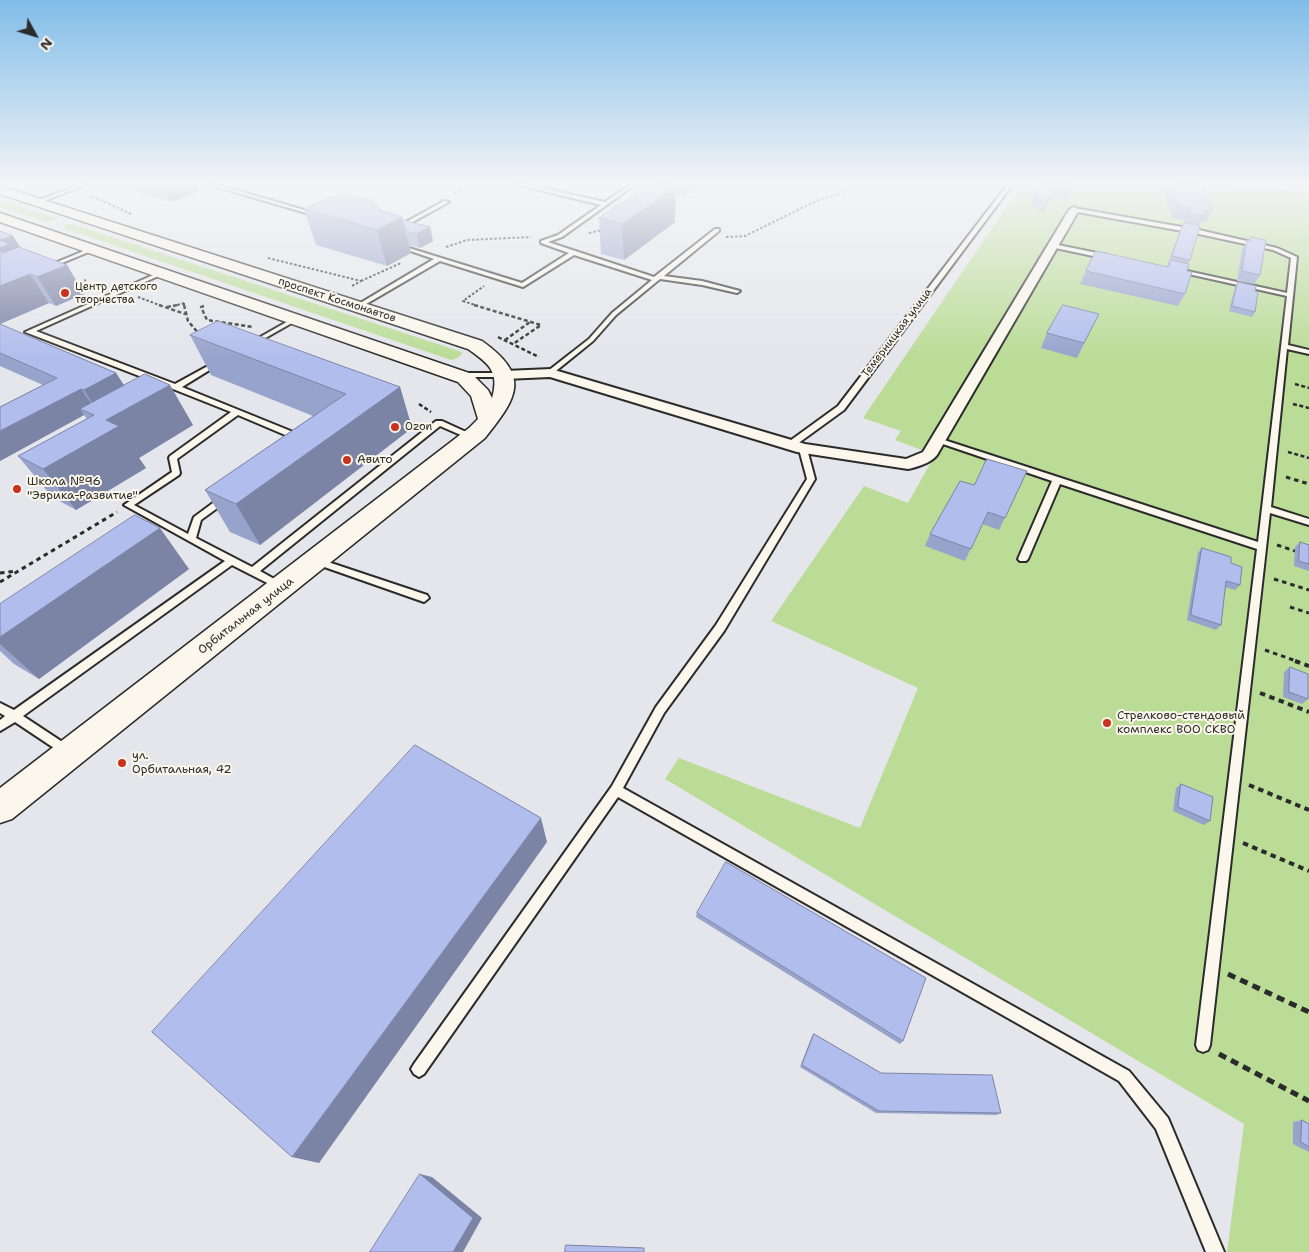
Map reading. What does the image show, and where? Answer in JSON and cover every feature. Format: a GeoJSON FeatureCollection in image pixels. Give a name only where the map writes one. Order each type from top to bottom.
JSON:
{"type":"FeatureCollection","features":[{"type":"Feature","properties":{"kind":"main road"},"geometry":{"type":"LineString","coordinates":[[74,242],[465,378],[481,394],[481,428]]}},
{"type":"Feature","properties":{"kind":"main road","name":"проспект Космонавтов"},"geometry":{"type":"LineString","coordinates":[[161,242],[474,345],[498,363],[505,375]]}},
{"type":"Feature","properties":{"kind":"main road"},"geometry":{"type":"LineString","coordinates":[[448,372],[451,368],[473,356],[474,345]]}},
{"type":"Feature","properties":{"kind":"main road"},"geometry":{"type":"LineString","coordinates":[[481,428],[504,400],[505,375]]}},
{"type":"Feature","properties":{"kind":"main road","name":"Орбитальная улица"},"geometry":{"type":"LineString","coordinates":[[0,808],[282,588],[481,428]]}},
{"type":"Feature","properties":{"kind":"street"},"geometry":{"type":"LineString","coordinates":[[505,375],[551,373],[797,447],[908,464],[929,455],[1055,242]]}},
{"type":"Feature","properties":{"kind":"lane"},"geometry":{"type":"LineString","coordinates":[[544,242],[656,278],[702,283],[737,291]]}},
{"type":"Feature","properties":{"kind":"lane"},"geometry":{"type":"LineString","coordinates":[[551,373],[591,340],[614,314],[702,242]]}},
{"type":"Feature","properties":{"kind":"lane","name":"Темерницкая улица"},"geometry":{"type":"LineString","coordinates":[[797,447],[841,408],[967,242]]}},
{"type":"Feature","properties":{"kind":"lane"},"geometry":{"type":"LineString","coordinates":[[1203,1045],[1252,646],[1294,257],[1286,253],[1242,242]]}},
{"type":"Feature","properties":{"kind":"lane"},"geometry":{"type":"LineString","coordinates":[[392,243],[523,284],[573,252]]}},
{"type":"Feature","properties":{"kind":"lane"},"geometry":{"type":"LineString","coordinates":[[1053,246],[1110,257]]}},
{"type":"Feature","properties":{"kind":"lane"},"geometry":{"type":"LineString","coordinates":[[43,269],[93,249]]}},
{"type":"Feature","properties":{"kind":"lane"},"geometry":{"type":"LineString","coordinates":[[359,306],[439,259]]}},
{"type":"Feature","properties":{"kind":"lane"},"geometry":{"type":"LineString","coordinates":[[49,260],[57,264]]}},
{"type":"Feature","properties":{"kind":"lane"},"geometry":{"type":"LineString","coordinates":[[1167,269],[1290,294]]}},
{"type":"Feature","properties":{"kind":"lane"},"geometry":{"type":"LineString","coordinates":[[24,334],[162,273]]}},
{"type":"Feature","properties":{"kind":"lane"},"geometry":{"type":"LineString","coordinates":[[247,346],[294,320]]}},
{"type":"Feature","properties":{"kind":"lane"},"geometry":{"type":"LineString","coordinates":[[31,331],[176,387],[300,438],[300,445]]}},
{"type":"Feature","properties":{"kind":"lane"},"geometry":{"type":"LineString","coordinates":[[1284,346],[1309,352]]}},
{"type":"Feature","properties":{"kind":"lane"},"geometry":{"type":"LineString","coordinates":[[176,387],[223,360]]}},
{"type":"Feature","properties":{"kind":"lane"},"geometry":{"type":"LineString","coordinates":[[448,372],[505,375]]}},
{"type":"Feature","properties":{"kind":"lane"},"geometry":{"type":"LineString","coordinates":[[238,412],[173,458],[176,473],[128,505],[282,588]]}},
{"type":"Feature","properties":{"kind":"lane"},"geometry":{"type":"LineString","coordinates":[[252,572],[439,423],[481,428]]}},
{"type":"Feature","properties":{"kind":"lane"},"geometry":{"type":"LineString","coordinates":[[938,441],[1262,544]]}},
{"type":"Feature","properties":{"kind":"lane"},"geometry":{"type":"LineString","coordinates":[[419,1069],[616,790],[660,710],[720,628],[811,479],[797,447]]}},
{"type":"Feature","properties":{"kind":"lane"},"geometry":{"type":"LineString","coordinates":[[1023,559],[1056,480]]}},
{"type":"Feature","properties":{"kind":"lane"},"geometry":{"type":"LineString","coordinates":[[191,539],[197,519],[229,496]]}},
{"type":"Feature","properties":{"kind":"lane"},"geometry":{"type":"LineString","coordinates":[[1266,509],[1309,522]]}},
{"type":"Feature","properties":{"kind":"lane"},"geometry":{"type":"LineString","coordinates":[[0,726],[231,560]]}},
{"type":"Feature","properties":{"kind":"lane"},"geometry":{"type":"LineString","coordinates":[[316,561],[424,598]]}},
{"type":"Feature","properties":{"kind":"lane"},"geometry":{"type":"LineString","coordinates":[[0,708],[69,753]]}},
{"type":"Feature","properties":{"kind":"lane"},"geometry":{"type":"LineString","coordinates":[[616,790],[1124,1076],[1162,1124],[1215,1252]]}},
{"type":"Feature","properties":{"kind":"path"},"geometry":{"type":"LineString","coordinates":[[361,281],[420,253]]}},
{"type":"Feature","properties":{"kind":"path"},"geometry":{"type":"LineString","coordinates":[[498,277],[462,300],[541,325],[513,344]]}},
{"type":"Feature","properties":{"kind":"path"},"geometry":{"type":"LineString","coordinates":[[75,284],[86,280]]}},
{"type":"Feature","properties":{"kind":"path"},"geometry":{"type":"LineString","coordinates":[[134,296],[185,314]]}},
{"type":"Feature","properties":{"kind":"path"},"geometry":{"type":"LineString","coordinates":[[167,308],[189,301]]}},
{"type":"Feature","properties":{"kind":"path"},"geometry":{"type":"LineString","coordinates":[[184,303],[185,314],[193,330],[204,338],[208,369]]}},
{"type":"Feature","properties":{"kind":"path"},"geometry":{"type":"LineString","coordinates":[[209,303],[201,308],[207,320],[258,328]]}},
{"type":"Feature","properties":{"kind":"path"},"geometry":{"type":"LineString","coordinates":[[505,340],[531,322]]}},
{"type":"Feature","properties":{"kind":"path"},"geometry":{"type":"LineString","coordinates":[[518,331],[527,334]]}},
{"type":"Feature","properties":{"kind":"path"},"geometry":{"type":"LineString","coordinates":[[1273,448],[1309,458]]}},
{"type":"Feature","properties":{"kind":"path"},"geometry":{"type":"LineString","coordinates":[[1270,472],[1309,484]]}},
{"type":"Feature","properties":{"kind":"path"},"geometry":{"type":"LineString","coordinates":[[0,582],[128,505]]}},
{"type":"Feature","properties":{"kind":"path"},"geometry":{"type":"LineString","coordinates":[[1262,544],[1300,552]]}},
{"type":"Feature","properties":{"kind":"path"},"geometry":{"type":"LineString","coordinates":[[0,573],[19,571]]}},
{"type":"Feature","properties":{"kind":"path"},"geometry":{"type":"LineString","coordinates":[[1259,574],[1309,590]]}},
{"type":"Feature","properties":{"kind":"path"},"geometry":{"type":"LineString","coordinates":[[1290,607],[1309,613]]}},
{"type":"Feature","properties":{"kind":"path"},"geometry":{"type":"LineString","coordinates":[[1252,646],[1309,666]]}},
{"type":"Feature","properties":{"kind":"path"},"geometry":{"type":"LineString","coordinates":[[1246,688],[1309,712]]}},
{"type":"Feature","properties":{"kind":"path"},"geometry":{"type":"LineString","coordinates":[[1236,779],[1309,810]]}},
{"type":"Feature","properties":{"kind":"path"},"geometry":{"type":"LineString","coordinates":[[1229,838],[1309,872]]}},
{"type":"Feature","properties":{"kind":"path"},"geometry":{"type":"LineString","coordinates":[[1214,967],[1309,1012]]}},
{"type":"Feature","properties":{"kind":"path"},"geometry":{"type":"LineString","coordinates":[[1203,1045],[1309,1101]]}},
{"type":"Feature","properties":{"kind":"green space"},"geometry":{"type":"Polygon","coordinates":[[[105,242],[129,242],[462,352],[458,358],[451,360],[105,242]]]}},
{"type":"Feature","properties":{"kind":"green space","name":"Стрелково-стендовый комплекс ВОО СКВО"},"geometry":{"type":"Polygon","coordinates":[[[982,242],[1309,242],[1309,1252],[1227,1252],[1244,1124],[665,779],[679,758],[860,828],[918,688],[771,621],[864,486],[908,503],[935,455],[895,440],[901,431],[863,418],[982,242]]]}},
{"type":"Feature","properties":{"kind":"building"},"geometry":{"type":"Polygon","coordinates":[[[0,242],[9,244],[0,248],[0,242]]]}},
{"type":"Feature","properties":{"kind":"building"},"geometry":{"type":"Polygon","coordinates":[[[1177,242],[1195,242],[1190,260],[1172,256],[1177,242]]]}},
{"type":"Feature","properties":{"kind":"building"},"geometry":{"type":"Polygon","coordinates":[[[1247,242],[1266,242],[1260,275],[1242,271],[1247,242]]]}},
{"type":"Feature","properties":{"kind":"building"},"geometry":{"type":"Polygon","coordinates":[[[19,247],[67,265],[37,277],[30,274],[0,286],[0,250],[2,253],[19,247]]]}},
{"type":"Feature","properties":{"kind":"building"},"geometry":{"type":"Polygon","coordinates":[[[1096,251],[1168,267],[1171,260],[1189,264],[1187,271],[1192,272],[1185,294],[1086,271],[1096,251]]]}},
{"type":"Feature","properties":{"kind":"building"},"geometry":{"type":"Polygon","coordinates":[[[1238,282],[1256,286],[1255,291],[1258,292],[1255,312],[1232,306],[1238,282]]]}},
{"type":"Feature","properties":{"kind":"building"},"geometry":{"type":"Polygon","coordinates":[[[1063,305],[1099,314],[1084,343],[1047,333],[1063,305]]]}},
{"type":"Feature","properties":{"kind":"building"},"geometry":{"type":"Polygon","coordinates":[[[218,321],[400,387],[236,504],[205,490],[346,394],[190,335],[218,321]]]}},
{"type":"Feature","properties":{"kind":"building"},"geometry":{"type":"Polygon","coordinates":[[[0,324],[116,373],[0,431],[0,407],[57,378],[0,353],[0,324]]]}},
{"type":"Feature","properties":{"kind":"building"},"geometry":{"type":"Polygon","coordinates":[[[145,374],[170,385],[106,420],[119,426],[43,469],[18,456],[94,415],[80,409],[145,374]]]}},
{"type":"Feature","properties":{"kind":"building"},"geometry":{"type":"Polygon","coordinates":[[[987,459],[1027,471],[1005,518],[988,512],[971,549],[930,534],[960,481],[974,485],[987,459]]]}},
{"type":"Feature","properties":{"kind":"building"},"geometry":{"type":"Polygon","coordinates":[[[135,515],[160,528],[0,637],[0,604],[135,515]]]}},
{"type":"Feature","properties":{"kind":"building"},"geometry":{"type":"Polygon","coordinates":[[[1300,542],[1309,545],[1309,564],[1299,561],[1300,542]]]}},
{"type":"Feature","properties":{"kind":"building"},"geometry":{"type":"Polygon","coordinates":[[[1202,548],[1231,557],[1231,563],[1242,567],[1240,585],[1226,581],[1221,625],[1191,615],[1202,548]]]}},
{"type":"Feature","properties":{"kind":"building"},"geometry":{"type":"Polygon","coordinates":[[[1290,667],[1308,674],[1308,699],[1289,692],[1290,667]]]}},
{"type":"Feature","properties":{"kind":"building"},"geometry":{"type":"Polygon","coordinates":[[[415,745],[541,818],[292,1157],[152,1032],[415,745]]]}},
{"type":"Feature","properties":{"kind":"building"},"geometry":{"type":"Polygon","coordinates":[[[1181,784],[1213,797],[1210,821],[1178,807],[1181,784]]]}},
{"type":"Feature","properties":{"kind":"building"},"geometry":{"type":"Polygon","coordinates":[[[726,862],[926,978],[903,1041],[697,913],[726,862]]]}},
{"type":"Feature","properties":{"kind":"building"},"geometry":{"type":"Polygon","coordinates":[[[814,1034],[881,1073],[992,1075],[1001,1113],[879,1111],[802,1065],[814,1034]]]}},
{"type":"Feature","properties":{"kind":"building"},"geometry":{"type":"Polygon","coordinates":[[[1302,1120],[1309,1124],[1309,1147],[1301,1142],[1302,1120]]]}},
{"type":"Feature","properties":{"kind":"building"},"geometry":{"type":"Polygon","coordinates":[[[420,1174],[473,1218],[453,1252],[370,1252],[420,1174]]]}},
{"type":"Feature","properties":{"kind":"building"},"geometry":{"type":"Polygon","coordinates":[[[566,1245],[644,1248],[644,1252],[565,1252],[566,1245]]]}},
{"type":"Feature","properties":{"kind":"place","name":"Центр детского творчества"},"geometry":{"type":"Point","coordinates":[65,293]}},
{"type":"Feature","properties":{"kind":"place","name":"Ozon"},"geometry":{"type":"Point","coordinates":[395,427]}},
{"type":"Feature","properties":{"kind":"place","name":"Авито"},"geometry":{"type":"Point","coordinates":[347,460]}},
{"type":"Feature","properties":{"kind":"place","name":"Школа №96 \"Эврика-Развитие\""},"geometry":{"type":"Point","coordinates":[17,489]}},
{"type":"Feature","properties":{"kind":"place","name":"Стрелково-стендовый комплекс ВОО СКВО"},"geometry":{"type":"Point","coordinates":[1107,723]}},
{"type":"Feature","properties":{"kind":"place","name":"ул. Орбитальная, 42"},"geometry":{"type":"Point","coordinates":[122,763]}}]}
